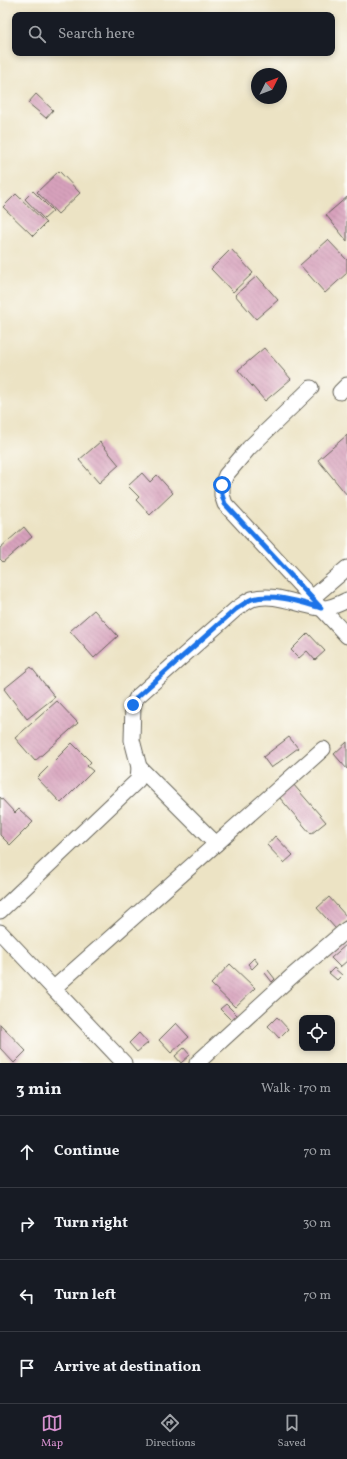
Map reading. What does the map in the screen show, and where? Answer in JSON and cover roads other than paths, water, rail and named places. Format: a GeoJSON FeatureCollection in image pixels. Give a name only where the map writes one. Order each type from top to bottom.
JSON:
{"type":"FeatureCollection","features":[{"type":"Feature","properties":{"kind":"street"},"geometry":{"type":"LineString","coordinates":[[311,388],[249,448],[226,475],[222,485],[222,495],[225,504],[347,636]]}},
{"type":"Feature","properties":{"kind":"street"},"geometry":{"type":"LineString","coordinates":[[316,603],[347,568]]}},
{"type":"Feature","properties":{"kind":"street"},"geometry":{"type":"LineString","coordinates":[[0,911],[138,780],[139,767],[132,740],[133,705],[137,697],[236,609],[252,599],[272,597],[335,606],[347,600]]}},
{"type":"Feature","properties":{"kind":"street"},"geometry":{"type":"LineString","coordinates":[[54,988],[323,749]]}},
{"type":"Feature","properties":{"kind":"street"},"geometry":{"type":"LineString","coordinates":[[139,767],[216,844]]}},
{"type":"Feature","properties":{"kind":"street"},"geometry":{"type":"LineString","coordinates":[[197,1063],[347,929]]}},
{"type":"Feature","properties":{"kind":"street"},"geometry":{"type":"LineString","coordinates":[[0,932],[124,1063]]}}]}
